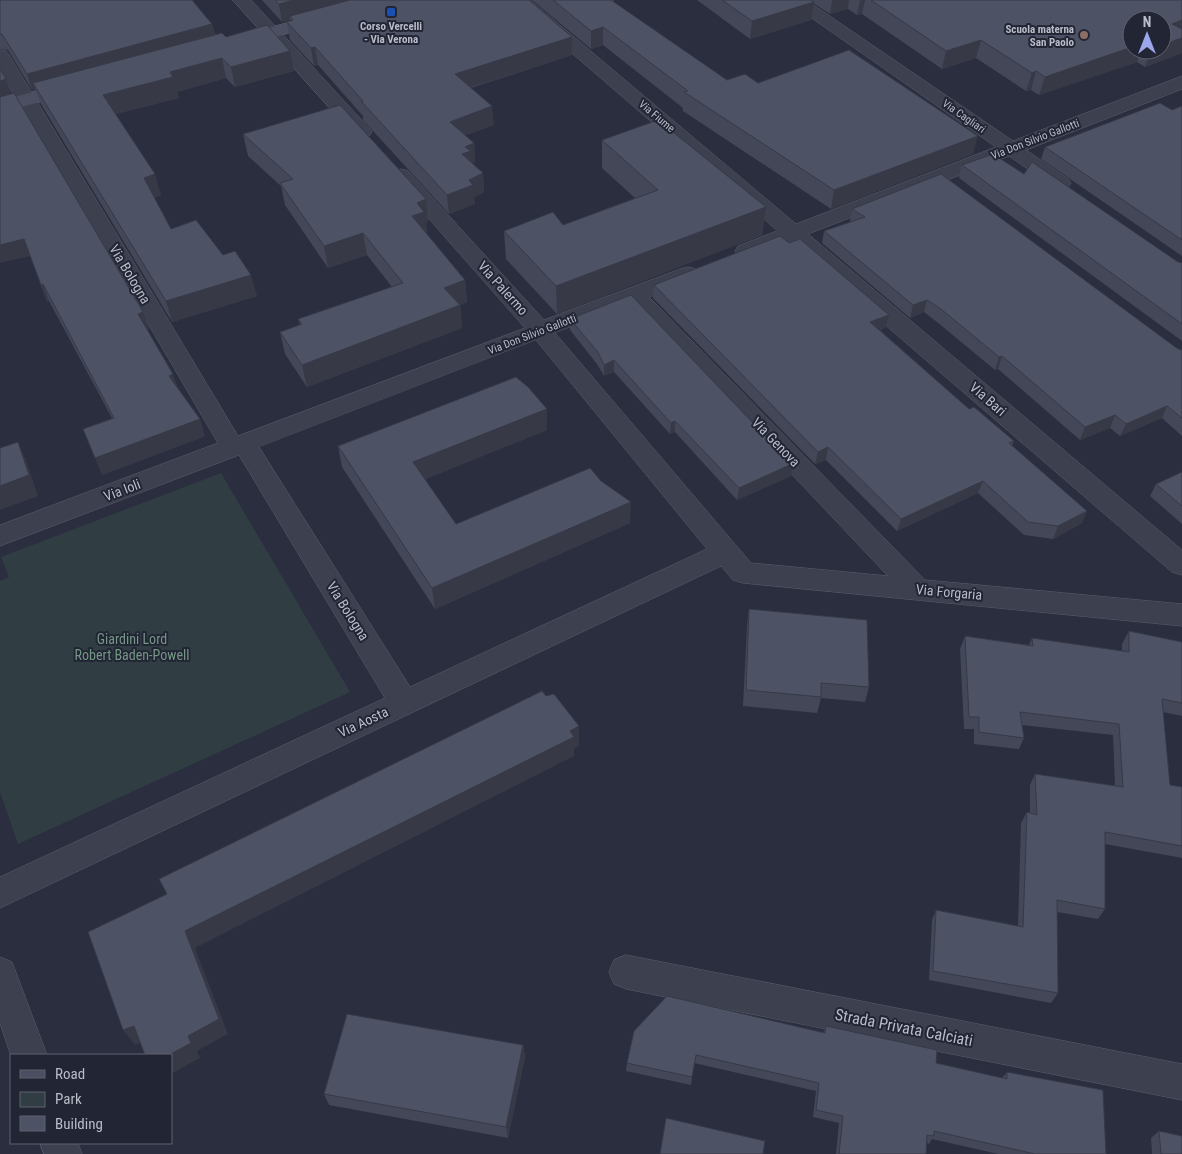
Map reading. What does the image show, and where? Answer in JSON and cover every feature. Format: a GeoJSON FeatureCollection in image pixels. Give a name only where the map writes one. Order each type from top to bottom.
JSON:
{"type":"FeatureCollection","features":[{"type":"Feature","properties":{"kind":"main road"},"geometry":{"type":"LineString","coordinates":[[225,45],[390,0]]}},
{"type":"Feature","properties":{"kind":"main road"},"geometry":{"type":"LineString","coordinates":[[0,107],[94,81]]}},
{"type":"Feature","properties":{"kind":"street","name":"Via Palermo"},"geometry":{"type":"LineString","coordinates":[[242,0],[541,331],[725,552]]}},
{"type":"Feature","properties":{"kind":"street","name":"Via Fiume"},"geometry":{"type":"LineString","coordinates":[[520,0],[794,232]]}},
{"type":"Feature","properties":{"kind":"street","name":"Via Cagliari"},"geometry":{"type":"LineString","coordinates":[[795,0],[1079,196]]}},
{"type":"Feature","properties":{"kind":"street","name":"Via Bologna"},"geometry":{"type":"LineString","coordinates":[[0,55],[238,445],[404,703]]}},
{"type":"Feature","properties":{"kind":"street","name":"Via Don Silvio Gallotti"},"geometry":{"type":"LineString","coordinates":[[238,445],[541,331],[1182,82]]}},
{"type":"Feature","properties":{"kind":"street"},"geometry":{"type":"LineString","coordinates":[[1162,89],[1182,101]]}},
{"type":"Feature","properties":{"kind":"street"},"geometry":{"type":"LineString","coordinates":[[940,176],[963,193]]}},
{"type":"Feature","properties":{"kind":"street","name":"Via Bari"},"geometry":{"type":"LineString","coordinates":[[794,232],[1182,565]]}},
{"type":"Feature","properties":{"kind":"street","name":"Via Genova"},"geometry":{"type":"LineString","coordinates":[[635,294],[916,589]]}},
{"type":"Feature","properties":{"kind":"street","name":"Via Ioli"},"geometry":{"type":"LineString","coordinates":[[0,536],[238,445]]}},
{"type":"Feature","properties":{"kind":"street","name":"Via Forgaria"},"geometry":{"type":"LineString","coordinates":[[725,552],[743,573],[1182,614]]}},
{"type":"Feature","properties":{"kind":"street","name":"Via Aosta"},"geometry":{"type":"LineString","coordinates":[[0,893],[725,552]]}},
{"type":"Feature","properties":{"kind":"street","name":"Strada Privata Calciati"},"geometry":{"type":"LineString","coordinates":[[626,972],[1182,1082]]}},
{"type":"Feature","properties":{"kind":"street"},"geometry":{"type":"LineString","coordinates":[[0,974],[28,1054]]}},
{"type":"Feature","properties":{"kind":"green space","name":"Giardini Lord Robert Baden-Powell"},"geometry":{"type":"Polygon","coordinates":[[[221,473],[350,692],[18,844],[0,792],[0,581],[9,577],[1,557],[221,473]]]}},
{"type":"Feature","properties":{"kind":"building"},"geometry":{"type":"Polygon","coordinates":[[[0,0],[192,0],[212,24],[27,74],[2,34],[0,34],[0,0]]]}},
{"type":"Feature","properties":{"kind":"building"},"geometry":{"type":"Polygon","coordinates":[[[275,0],[294,0],[279,4],[275,0]]]}},
{"type":"Feature","properties":{"kind":"building"},"geometry":{"type":"Polygon","coordinates":[[[350,0],[529,0],[572,37],[455,74],[492,106],[450,122],[474,143],[465,147],[471,151],[462,154],[483,173],[469,180],[473,185],[447,195],[361,101],[363,101],[315,47],[311,48],[287,22],[293,20],[290,16],[350,0]]]}},
{"type":"Feature","properties":{"kind":"building"},"geometry":{"type":"Polygon","coordinates":[[[553,0],[611,0],[727,80],[745,74],[758,83],[849,50],[978,136],[834,190],[684,92],[688,91],[603,27],[591,31],[553,0]]]}},
{"type":"Feature","properties":{"kind":"building"},"geometry":{"type":"Polygon","coordinates":[[[722,0],[811,0],[814,2],[752,21],[722,0]]]}},
{"type":"Feature","properties":{"kind":"building"},"geometry":{"type":"Polygon","coordinates":[[[871,0],[1182,0],[1182,20],[1172,24],[1172,10],[1122,10],[1122,50],[1045,77],[1036,71],[1032,73],[981,40],[946,51],[871,0]]]}},
{"type":"Feature","properties":{"kind":"building"},"geometry":{"type":"Polygon","coordinates":[[[1172,24],[1182,29],[1182,38],[1172,42],[1172,24]]]}},
{"type":"Feature","properties":{"kind":"building"},"geometry":{"type":"Polygon","coordinates":[[[267,25],[290,51],[231,67],[222,58],[170,72],[173,77],[103,95],[155,174],[144,178],[171,229],[196,220],[223,255],[235,251],[251,275],[166,301],[33,83],[222,33],[226,37],[267,25]]]}},
{"type":"Feature","properties":{"kind":"building"},"geometry":{"type":"Polygon","coordinates":[[[0,69],[6,79],[0,81],[0,69]]]}},
{"type":"Feature","properties":{"kind":"building"},"geometry":{"type":"Polygon","coordinates":[[[14,93],[143,312],[138,314],[173,374],[169,376],[200,419],[95,458],[83,429],[114,418],[43,284],[41,285],[24,239],[0,245],[0,97],[14,93]]]}},
{"type":"Feature","properties":{"kind":"building"},"geometry":{"type":"Polygon","coordinates":[[[1160,103],[1172,110],[1182,106],[1182,240],[1045,147],[1160,103]]]}},
{"type":"Feature","properties":{"kind":"building"},"geometry":{"type":"Polygon","coordinates":[[[340,105],[426,199],[417,203],[424,212],[412,216],[465,280],[444,288],[460,305],[302,365],[280,332],[302,324],[298,319],[403,283],[363,233],[324,246],[280,183],[293,179],[243,134],[340,105]]]}},
{"type":"Feature","properties":{"kind":"building"},"geometry":{"type":"Polygon","coordinates":[[[658,120],[766,207],[556,286],[504,231],[553,212],[563,225],[658,190],[602,140],[658,120]]]}},
{"type":"Feature","properties":{"kind":"building"},"geometry":{"type":"Polygon","coordinates":[[[993,154],[1024,174],[1032,162],[1182,263],[1182,324],[962,165],[993,154]]]}},
{"type":"Feature","properties":{"kind":"building"},"geometry":{"type":"Polygon","coordinates":[[[941,174],[1178,349],[1182,350],[1182,418],[1167,406],[1126,424],[1115,415],[1085,427],[1002,356],[999,357],[941,309],[927,300],[913,305],[824,231],[865,217],[852,209],[941,174]]]}},
{"type":"Feature","properties":{"kind":"building"},"geometry":{"type":"Polygon","coordinates":[[[780,236],[789,243],[800,239],[889,315],[870,322],[969,409],[974,407],[1014,441],[1009,443],[1087,511],[1058,526],[1028,522],[983,481],[901,519],[828,447],[818,452],[654,285],[780,236]]]}},
{"type":"Feature","properties":{"kind":"building"},"geometry":{"type":"Polygon","coordinates":[[[631,295],[792,464],[739,488],[675,421],[671,423],[614,360],[604,365],[598,352],[570,319],[631,295]]]}},
{"type":"Feature","properties":{"kind":"building"},"geometry":{"type":"Polygon","coordinates":[[[516,377],[528,387],[547,409],[413,462],[456,524],[590,468],[601,481],[631,502],[432,588],[338,446],[516,377]]]}},
{"type":"Feature","properties":{"kind":"building"},"geometry":{"type":"Polygon","coordinates":[[[18,442],[29,475],[0,486],[0,448],[18,442]]]}},
{"type":"Feature","properties":{"kind":"building"},"geometry":{"type":"Polygon","coordinates":[[[1182,472],[1182,506],[1156,484],[1182,472]]]}},
{"type":"Feature","properties":{"kind":"building"},"geometry":{"type":"Polygon","coordinates":[[[749,609],[867,620],[869,687],[821,683],[821,697],[746,690],[749,609]]]}},
{"type":"Feature","properties":{"kind":"building"},"geometry":{"type":"Polygon","coordinates":[[[1129,631],[1182,642],[1182,703],[1162,699],[1170,785],[1182,787],[1182,846],[1105,832],[1105,909],[1057,900],[1058,993],[933,971],[936,910],[1023,927],[1027,812],[1037,815],[1035,774],[1123,787],[1119,724],[1020,712],[1024,738],[979,732],[979,717],[969,717],[965,636],[1033,646],[1032,638],[1129,652],[1129,631]]]}},
{"type":"Feature","properties":{"kind":"building"},"geometry":{"type":"Polygon","coordinates":[[[542,691],[546,696],[554,694],[579,726],[570,731],[574,737],[185,931],[219,1019],[188,1036],[191,1043],[171,1054],[145,1054],[134,1026],[123,1030],[88,932],[167,894],[159,879],[542,691]]]}},
{"type":"Feature","properties":{"kind":"building"},"geometry":{"type":"Polygon","coordinates":[[[667,996],[825,1033],[826,1026],[937,1050],[936,1063],[1007,1079],[1007,1072],[1103,1090],[1106,1154],[1035,1154],[934,1131],[934,1136],[927,1135],[926,1154],[839,1154],[843,1116],[816,1110],[819,1083],[696,1055],[692,1077],[627,1063],[634,1031],[667,996]]]}},
{"type":"Feature","properties":{"kind":"building"},"geometry":{"type":"Polygon","coordinates":[[[347,1014],[523,1045],[506,1127],[324,1094],[347,1014]]]}},
{"type":"Feature","properties":{"kind":"building"},"geometry":{"type":"Polygon","coordinates":[[[666,1118],[765,1141],[763,1154],[660,1154],[666,1118]]]}},
{"type":"Feature","properties":{"kind":"building"},"geometry":{"type":"Polygon","coordinates":[[[1159,1131],[1182,1136],[1182,1154],[1161,1154],[1159,1131]]]}},
{"type":"Feature","properties":{"kind":"place","name":"Corso Vercelli - Via Verona"},"geometry":{"type":"Point","coordinates":[391,12]}},
{"type":"Feature","properties":{"kind":"place","name":"Scuola materna San Paolo"},"geometry":{"type":"Point","coordinates":[1084,35]}}]}
